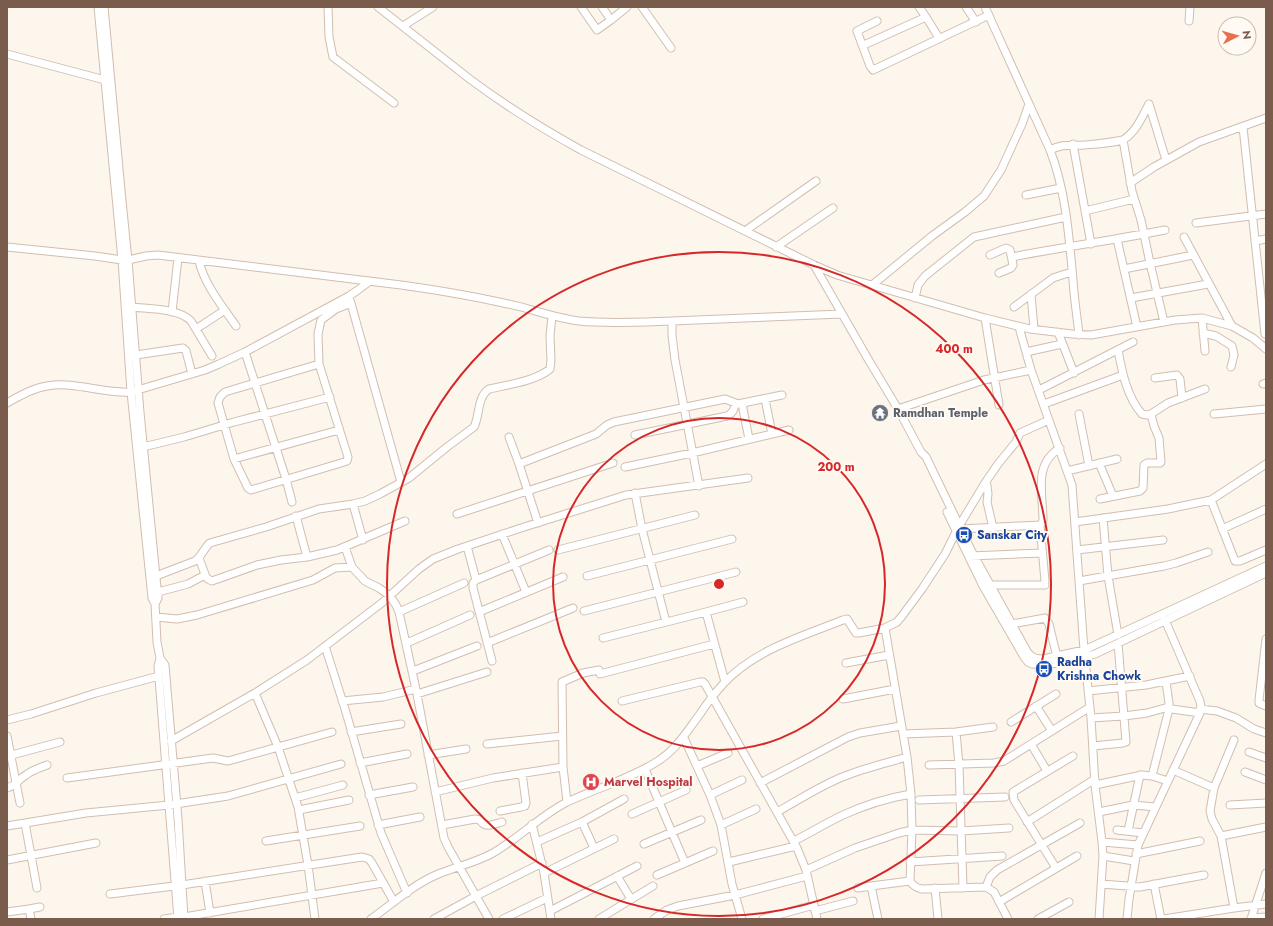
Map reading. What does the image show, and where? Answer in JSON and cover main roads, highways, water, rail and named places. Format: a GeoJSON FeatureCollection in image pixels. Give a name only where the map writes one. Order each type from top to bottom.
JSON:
{"type":"FeatureCollection","features":[{"type":"Feature","properties":{"kind":"place","name":"Ramdhan Temple"},"geometry":{"type":"Point","coordinates":[880,413]}},
{"type":"Feature","properties":{"kind":"place","name":"Sanskar City"},"geometry":{"type":"Point","coordinates":[964,535]}},
{"type":"Feature","properties":{"kind":"place","name":"Radha Krishna Chowk"},"geometry":{"type":"Point","coordinates":[1044,669]}},
{"type":"Feature","properties":{"kind":"place","name":"Marvel Hospital"},"geometry":{"type":"Point","coordinates":[591,782]}}]}
